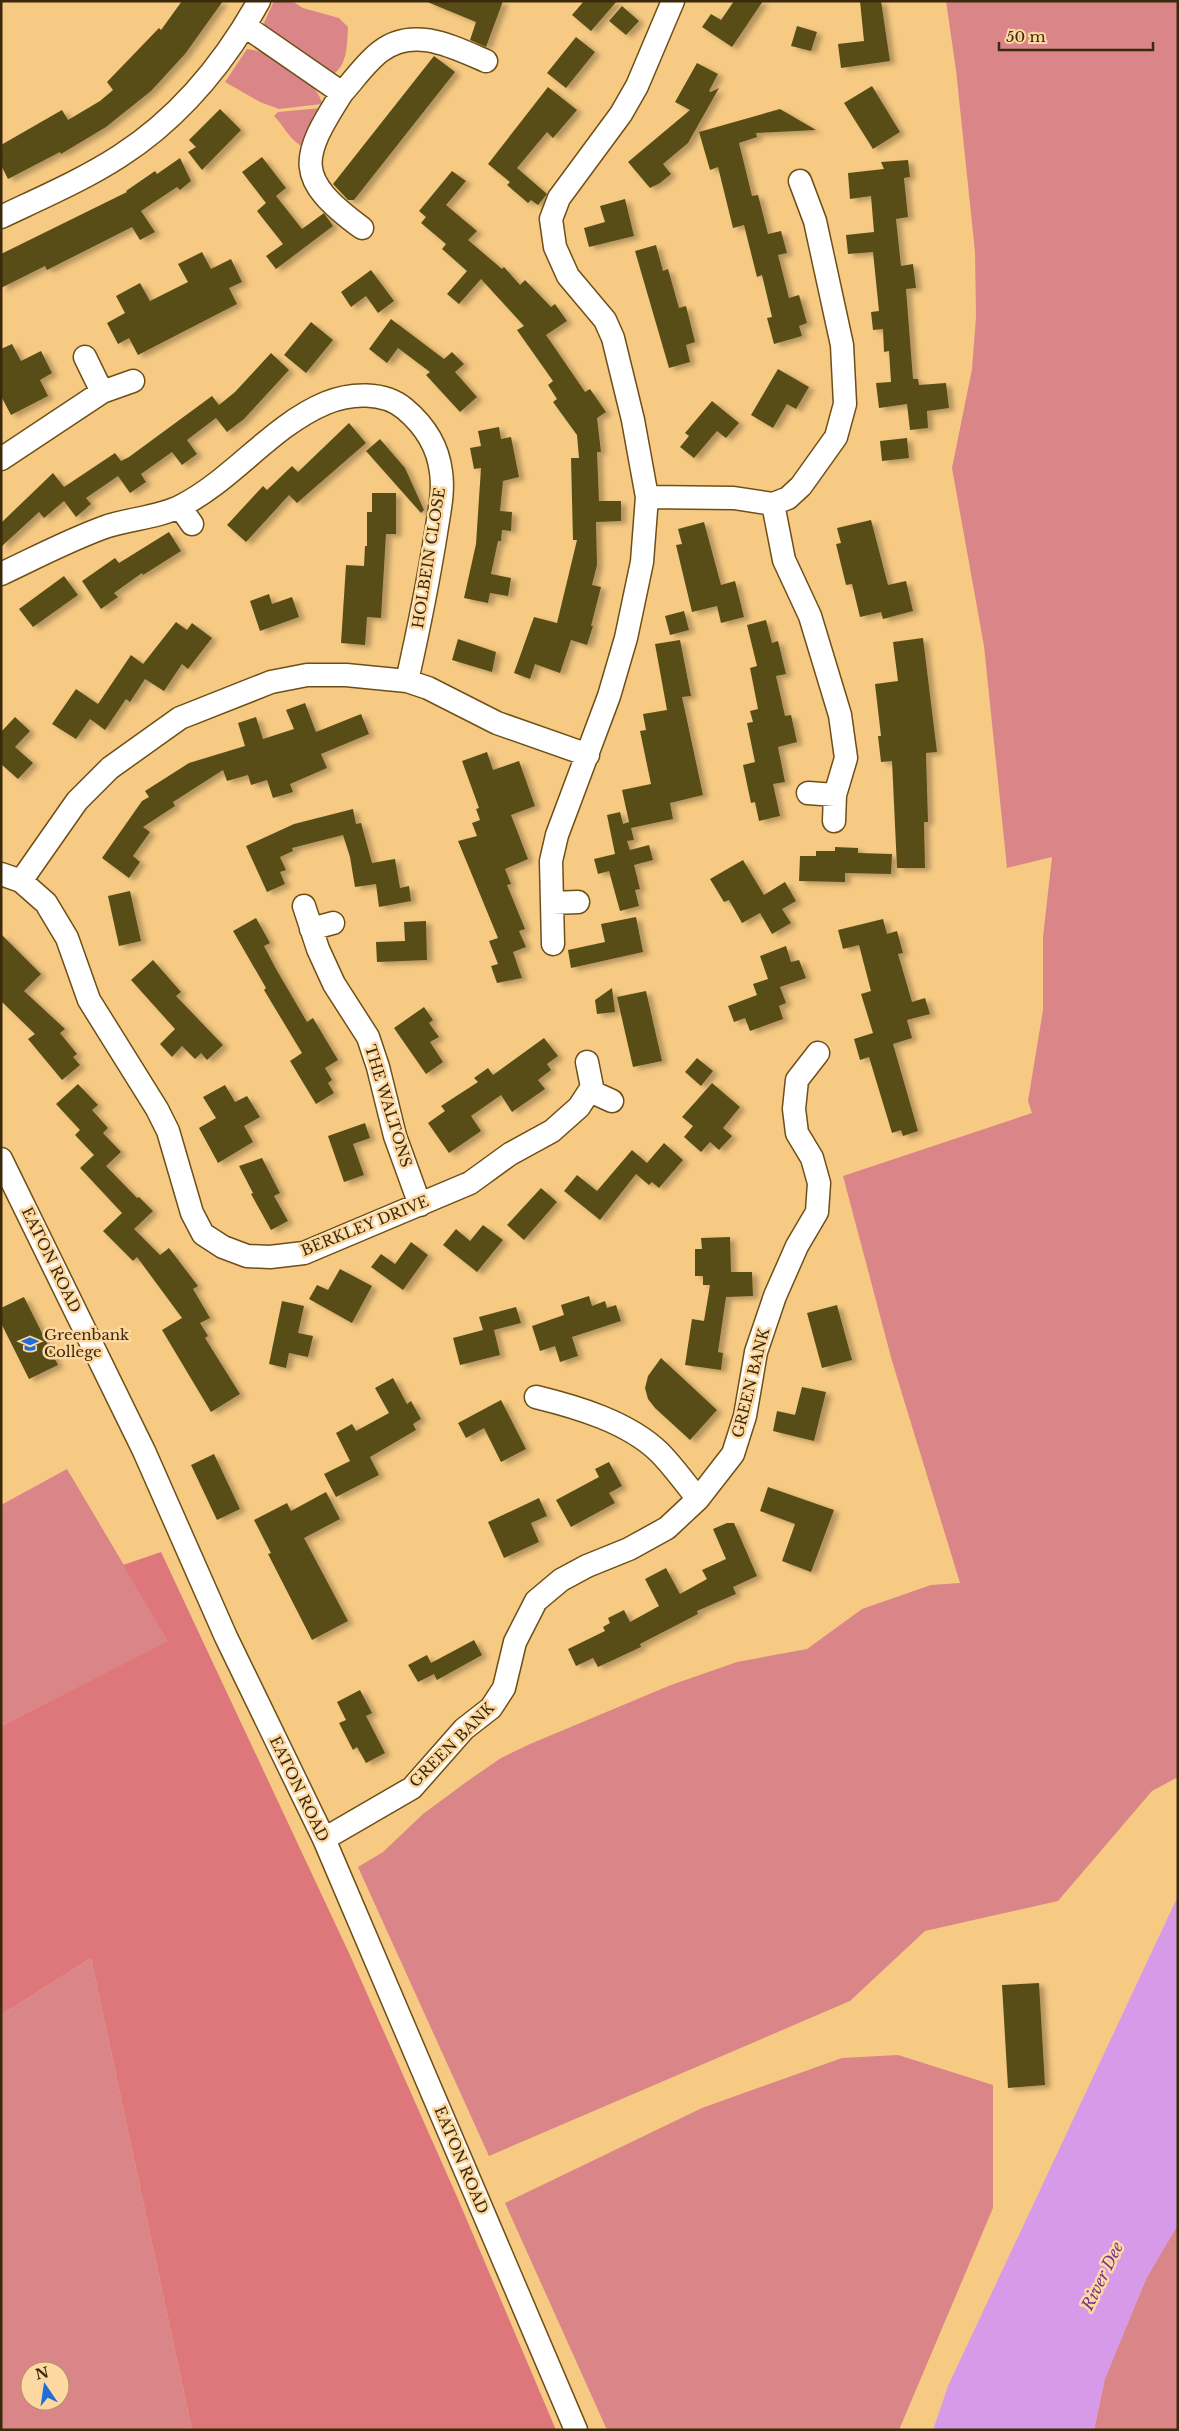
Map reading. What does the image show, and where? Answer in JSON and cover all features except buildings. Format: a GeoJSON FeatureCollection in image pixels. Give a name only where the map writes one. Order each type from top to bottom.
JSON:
{"type":"FeatureCollection","features":[{"type":"Feature","properties":{"kind":"street"},"geometry":{"type":"LineString","coordinates":[[1,217],[120,156],[153,132],[186,103],[245,26],[259,1]]}},
{"type":"Feature","properties":{"kind":"street"},"geometry":{"type":"LineString","coordinates":[[553,944],[551,861],[558,835],[609,696],[626,638],[642,562],[647,497],[633,420],[613,338],[605,320],[568,276],[555,246],[551,219],[559,198],[625,107],[637,86],[673,1]]}},
{"type":"Feature","properties":{"kind":"street"},"geometry":{"type":"LineString","coordinates":[[245,26],[342,93]]}},
{"type":"Feature","properties":{"kind":"street"},"geometry":{"type":"LineString","coordinates":[[362,228],[338,211],[315,182],[310,172],[309,158],[318,130],[342,93],[381,51],[399,41],[433,40],[486,60]]}},
{"type":"Feature","properties":{"kind":"street"},"geometry":{"type":"LineString","coordinates":[[647,497],[734,498],[773,504],[788,498],[801,486],[836,437],[845,404],[842,346],[815,220],[800,181]]}},
{"type":"Feature","properties":{"kind":"street"},"geometry":{"type":"LineString","coordinates":[[85,357],[102,392]]}},
{"type":"Feature","properties":{"kind":"street"},"geometry":{"type":"LineString","coordinates":[[1,459],[102,392],[133,380]]}},
{"type":"Feature","properties":{"kind":"street","name":"HOLBEIN CLOSE"},"geometry":{"type":"LineString","coordinates":[[1,574],[106,526],[186,515],[219,481],[307,412],[328,402],[364,395],[379,397],[398,403],[428,432],[442,472],[441,495],[428,585],[407,681]]}},
{"type":"Feature","properties":{"kind":"street"},"geometry":{"type":"LineString","coordinates":[[773,504],[784,560],[810,616],[840,714],[846,758],[835,795],[834,821]]}},
{"type":"Feature","properties":{"kind":"street"},"geometry":{"type":"LineString","coordinates":[[11,878],[77,801],[110,768],[180,718],[271,682],[308,675],[346,675],[407,681],[428,688],[497,724],[588,755]]}},
{"type":"Feature","properties":{"kind":"street"},"geometry":{"type":"LineString","coordinates":[[808,793],[835,795]]}},
{"type":"Feature","properties":{"kind":"street","name":"BERKLEY DRIVE"},"geometry":{"type":"LineString","coordinates":[[11,878],[46,903],[67,938],[89,1000],[157,1109],[168,1131],[192,1213],[203,1234],[224,1247],[247,1256],[304,1253],[470,1184],[510,1154],[552,1131],[579,1108],[590,1091]]}},
{"type":"Feature","properties":{"kind":"street"},"geometry":{"type":"LineString","coordinates":[[552,904],[578,902]]}},
{"type":"Feature","properties":{"kind":"street","name":"THE WALTONS"},"geometry":{"type":"LineString","coordinates":[[304,906],[311,929],[334,984],[368,1038],[378,1067],[395,1136],[420,1205]]}},
{"type":"Feature","properties":{"kind":"street"},"geometry":{"type":"LineString","coordinates":[[311,929],[333,924]]}},
{"type":"Feature","properties":{"kind":"street","name":"GREEN BANK"},"geometry":{"type":"LineString","coordinates":[[324,1839],[412,1788],[464,1729],[491,1708],[504,1688],[515,1642],[536,1601],[561,1580],[587,1566],[629,1550],[667,1528],[698,1499],[733,1454],[745,1416],[756,1352],[775,1296],[797,1246],[816,1212],[819,1183],[812,1158],[797,1133],[794,1108],[797,1080],[818,1053]]}},
{"type":"Feature","properties":{"kind":"street"},"geometry":{"type":"LineString","coordinates":[[587,1062],[592,1087],[590,1091],[612,1101]]}},
{"type":"Feature","properties":{"kind":"street","name":"EATON ROAD"},"geometry":{"type":"LineString","coordinates":[[1,1159],[144,1451],[226,1637],[324,1839],[576,2430]]}},
{"type":"Feature","properties":{"kind":"street"},"geometry":{"type":"LineString","coordinates":[[536,1397],[577,1407],[644,1439],[659,1452],[698,1499]]}},
{"type":"Feature","properties":{"kind":"shaded area"},"geometry":{"type":"Polygon","coordinates":[[[274,1],[292,1],[303,8],[339,18],[348,27],[346,54],[337,71],[332,75],[270,36],[264,23],[274,1]]]}},
{"type":"Feature","properties":{"kind":"shaded area"},"geometry":{"type":"Polygon","coordinates":[[[946,1],[1178,1],[1178,1777],[1152,1791],[1058,1901],[925,1931],[850,2001],[489,2156],[358,1867],[383,1852],[423,1814],[469,1780],[501,1758],[530,1744],[671,1685],[737,1662],[807,1649],[862,1609],[931,1585],[960,1583],[892,1361],[843,1176],[1032,1113],[1028,1101],[1043,1010],[1043,937],[1052,857],[1007,868],[984,646],[952,468],[972,369],[976,317],[975,252],[956,70],[946,1]]]}},
{"type":"Feature","properties":{"kind":"shaded area"},"geometry":{"type":"Polygon","coordinates":[[[247,49],[273,56],[290,66],[315,89],[322,104],[279,109],[260,102],[225,82],[247,49]]]}},
{"type":"Feature","properties":{"kind":"shaded area"},"geometry":{"type":"Polygon","coordinates":[[[321,108],[304,147],[291,138],[274,116],[278,112],[321,108]]]}},
{"type":"Feature","properties":{"kind":"shaded area"},"geometry":{"type":"Polygon","coordinates":[[[67,1469],[169,1641],[1,1726],[1,1505],[67,1469]]]}},
{"type":"Feature","properties":{"kind":"shaded area"},"geometry":{"type":"Polygon","coordinates":[[[161,1552],[349,1953],[458,2199],[556,2430],[192,2430],[91,1958],[1,2015],[1,1726],[168,1641],[123,1565],[161,1552]]]}},
{"type":"Feature","properties":{"kind":"shaded area"},"geometry":{"type":"Polygon","coordinates":[[[91,1958],[192,2430],[1,2430],[1,2015],[91,1958]]]}},
{"type":"Feature","properties":{"kind":"shaded area"},"geometry":{"type":"Polygon","coordinates":[[[898,2055],[993,2085],[993,2208],[899,2430],[607,2430],[505,2203],[702,2108],[842,2058],[898,2055]]]}},
{"type":"Feature","properties":{"kind":"shaded area"},"geometry":{"type":"Polygon","coordinates":[[[1178,2223],[1178,2430],[1094,2430],[1105,2377],[1146,2279],[1178,2223]]]}},
{"type":"Feature","properties":{"kind":"water","name":"River Dee"},"geometry":{"type":"Polygon","coordinates":[[[1178,1896],[1178,2225],[1146,2279],[1105,2379],[1094,2430],[933,2430],[948,2386],[1178,1896]]]}},
{"type":"Feature","properties":{"kind":"place","name":"Greenbank College"},"geometry":{"type":"Point","coordinates":[30,1344]}}]}
